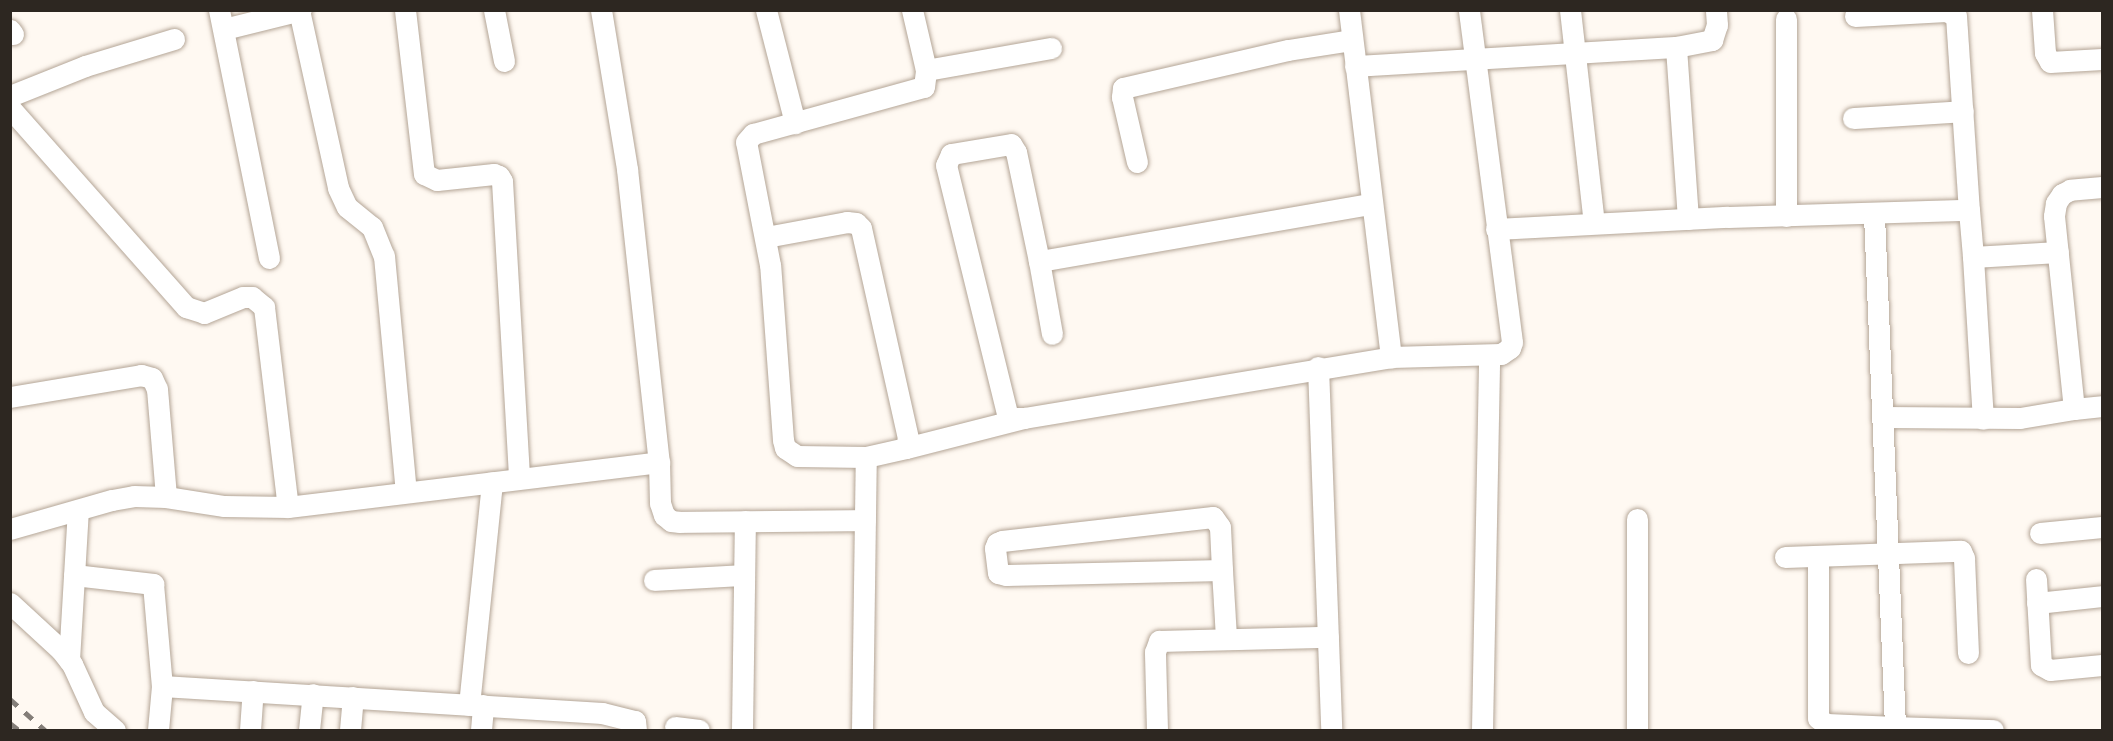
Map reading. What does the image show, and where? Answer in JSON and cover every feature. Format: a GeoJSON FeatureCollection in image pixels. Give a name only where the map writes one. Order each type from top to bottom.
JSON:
{"type":"FeatureCollection","features":[{"type":"Feature","properties":{"kind":"street"},"geometry":{"type":"LineString","coordinates":[[405,10],[424,174],[437,180],[495,174],[502,181],[519,478]]}},
{"type":"Feature","properties":{"kind":"street"},"geometry":{"type":"LineString","coordinates":[[494,10],[504,61]]}},
{"type":"Feature","properties":{"kind":"street"},"geometry":{"type":"LineString","coordinates":[[601,10],[627,169],[659,462],[660,503],[664,515],[671,521],[865,520]]}},
{"type":"Feature","properties":{"kind":"street"},"geometry":{"type":"LineString","coordinates":[[766,10],[795,123]]}},
{"type":"Feature","properties":{"kind":"street"},"geometry":{"type":"LineString","coordinates":[[912,10],[926,70],[924,87],[753,134],[746,142],[766,237],[785,448],[797,456],[866,457],[1024,418],[1318,367],[1391,357],[1489,355],[1507,352],[1512,342],[1469,10]]}},
{"type":"Feature","properties":{"kind":"street"},"geometry":{"type":"LineString","coordinates":[[1349,10],[1370,204],[1391,357]]}},
{"type":"Feature","properties":{"kind":"street"},"geometry":{"type":"LineString","coordinates":[[1570,10],[1594,223]]}},
{"type":"Feature","properties":{"kind":"street"},"geometry":{"type":"LineString","coordinates":[[1355,66],[1676,47],[1712,40],[1717,25],[1716,10]]}},
{"type":"Feature","properties":{"kind":"street"},"geometry":{"type":"LineString","coordinates":[[2042,10],[2045,53],[2050,63],[2103,58]]}},
{"type":"Feature","properties":{"kind":"street"},"geometry":{"type":"LineString","coordinates":[[269,258],[221,20],[300,11],[338,188],[347,207],[372,227],[384,256],[406,492]]}},
{"type":"Feature","properties":{"kind":"street"},"geometry":{"type":"LineString","coordinates":[[1855,16],[1946,11],[1956,16],[1983,419]]}},
{"type":"Feature","properties":{"kind":"street"},"geometry":{"type":"LineString","coordinates":[[1786,20],[1786,216]]}},
{"type":"Feature","properties":{"kind":"street"},"geometry":{"type":"LineString","coordinates":[[10,96],[84,66],[174,39]]}},
{"type":"Feature","properties":{"kind":"street"},"geometry":{"type":"LineString","coordinates":[[1137,162],[1122,97],[1123,88],[1288,50],[1352,40]]}},
{"type":"Feature","properties":{"kind":"street"},"geometry":{"type":"LineString","coordinates":[[1676,47],[1688,219]]}},
{"type":"Feature","properties":{"kind":"street"},"geometry":{"type":"LineString","coordinates":[[926,70],[1051,48]]}},
{"type":"Feature","properties":{"kind":"street"},"geometry":{"type":"LineString","coordinates":[[10,108],[186,307],[204,313],[243,297],[252,297],[264,307],[288,507]]}},
{"type":"Feature","properties":{"kind":"street"},"geometry":{"type":"LineString","coordinates":[[1853,118],[1963,111]]}},
{"type":"Feature","properties":{"kind":"street"},"geometry":{"type":"LineString","coordinates":[[1024,418],[1011,418],[1007,413],[946,165],[951,154],[1011,144],[1016,152],[1052,334]]}},
{"type":"Feature","properties":{"kind":"street"},"geometry":{"type":"LineString","coordinates":[[2074,410],[2054,216],[2056,203],[2062,194],[2070,190],[2103,187]]}},
{"type":"Feature","properties":{"kind":"street"},"geometry":{"type":"LineString","coordinates":[[1039,261],[1370,204]]}},
{"type":"Feature","properties":{"kind":"street"},"geometry":{"type":"LineString","coordinates":[[1496,229],[1688,219],[1875,215],[1969,210]]}},
{"type":"Feature","properties":{"kind":"street"},"geometry":{"type":"LineString","coordinates":[[1875,215],[1895,727]]}},
{"type":"Feature","properties":{"kind":"street"},"geometry":{"type":"LineString","coordinates":[[766,237],[847,222],[856,223],[861,228],[908,438],[906,448]]}},
{"type":"Feature","properties":{"kind":"street"},"geometry":{"type":"LineString","coordinates":[[1973,257],[2058,252]]}},
{"type":"Feature","properties":{"kind":"street"},"geometry":{"type":"LineString","coordinates":[[1482,730],[1489,355]]}},
{"type":"Feature","properties":{"kind":"street"},"geometry":{"type":"LineString","coordinates":[[1318,367],[1331,730]]}},
{"type":"Feature","properties":{"kind":"street"},"geometry":{"type":"LineString","coordinates":[[10,397],[141,375],[152,378],[157,389],[166,497]]}},
{"type":"Feature","properties":{"kind":"street"},"geometry":{"type":"LineString","coordinates":[[1883,417],[2020,418],[2103,406]]}},
{"type":"Feature","properties":{"kind":"street"},"geometry":{"type":"LineString","coordinates":[[862,730],[866,457]]}},
{"type":"Feature","properties":{"kind":"street"},"geometry":{"type":"LineString","coordinates":[[10,529],[134,496],[166,497],[224,506],[288,507],[659,462]]}},
{"type":"Feature","properties":{"kind":"street"},"geometry":{"type":"LineString","coordinates":[[481,730],[476,705],[492,482]]}},
{"type":"Feature","properties":{"kind":"street"},"geometry":{"type":"LineString","coordinates":[[69,660],[78,510]]}},
{"type":"Feature","properties":{"kind":"street"},"geometry":{"type":"LineString","coordinates":[[1222,570],[1006,575],[998,573],[995,548],[1002,540],[1213,516],[1220,527],[1226,638]]}},
{"type":"Feature","properties":{"kind":"street"},"geometry":{"type":"LineString","coordinates":[[1637,519],[1637,730]]}},
{"type":"Feature","properties":{"kind":"street"},"geometry":{"type":"LineString","coordinates":[[742,730],[745,521]]}},
{"type":"Feature","properties":{"kind":"street"},"geometry":{"type":"LineString","coordinates":[[2040,533],[2103,527]]}},
{"type":"Feature","properties":{"kind":"street"},"geometry":{"type":"LineString","coordinates":[[1785,557],[1887,552],[1957,551],[1964,554],[1968,653]]}},
{"type":"Feature","properties":{"kind":"street"},"geometry":{"type":"LineString","coordinates":[[1818,556],[1818,718],[1826,724],[1993,730]]}},
{"type":"Feature","properties":{"kind":"street"},"geometry":{"type":"LineString","coordinates":[[74,574],[153,584],[162,686],[158,730]]}},
{"type":"Feature","properties":{"kind":"street"},"geometry":{"type":"LineString","coordinates":[[654,580],[744,575]]}},
{"type":"Feature","properties":{"kind":"street"},"geometry":{"type":"LineString","coordinates":[[2036,579],[2039,658],[2045,669],[2103,665]]}},
{"type":"Feature","properties":{"kind":"street"},"geometry":{"type":"LineString","coordinates":[[2037,603],[2103,596]]}},
{"type":"Feature","properties":{"kind":"street"},"geometry":{"type":"LineString","coordinates":[[10,603],[69,660],[94,712],[115,730]]}},
{"type":"Feature","properties":{"kind":"street"},"geometry":{"type":"LineString","coordinates":[[1156,730],[1155,645],[1163,639],[1328,637]]}},
{"type":"Feature","properties":{"kind":"street"},"geometry":{"type":"LineString","coordinates":[[162,686],[612,714],[635,721],[636,730]]}},
{"type":"Feature","properties":{"kind":"street"},"geometry":{"type":"LineString","coordinates":[[250,730],[253,691]]}},
{"type":"Feature","properties":{"kind":"street"},"geometry":{"type":"LineString","coordinates":[[309,730],[313,694]]}},
{"type":"Feature","properties":{"kind":"street"},"geometry":{"type":"LineString","coordinates":[[350,730],[353,697]]}},
{"type":"Feature","properties":{"kind":"street"},"geometry":{"type":"LineString","coordinates":[[675,727],[699,730]]}},
{"type":"Feature","properties":{"kind":"railway"},"geometry":{"type":"LineString","coordinates":[[10,699],[45,730]]}},
{"type":"Feature","properties":{"kind":"railway"},"geometry":{"type":"LineString","coordinates":[[10,723],[19,730]]}}]}
